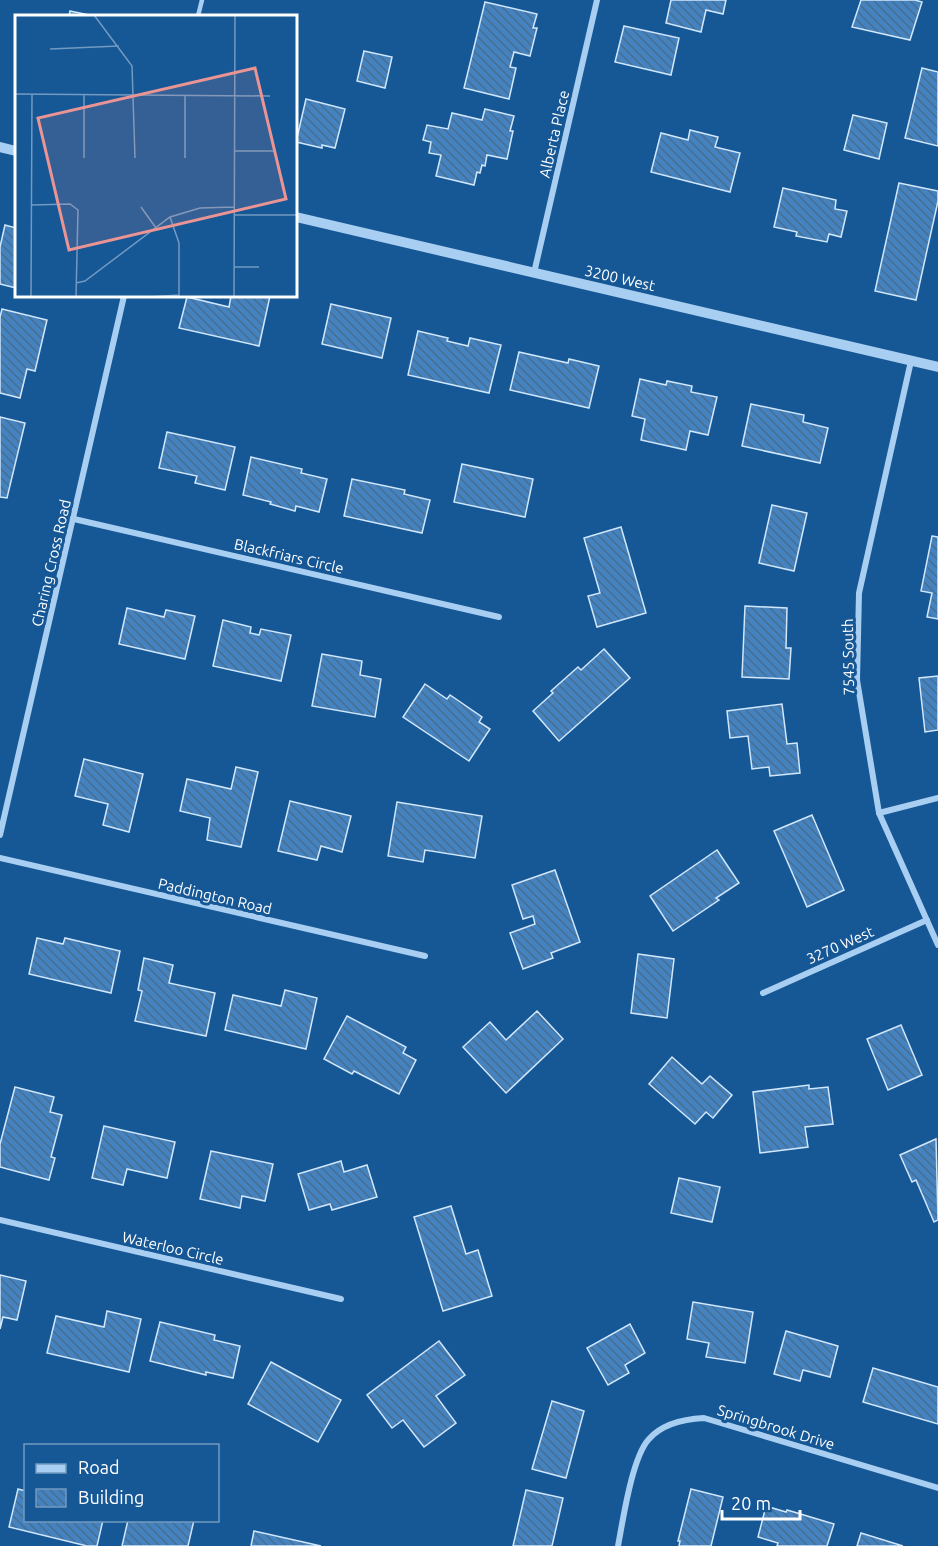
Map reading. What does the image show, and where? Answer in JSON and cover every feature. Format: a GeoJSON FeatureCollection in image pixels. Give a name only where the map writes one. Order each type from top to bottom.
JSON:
{"type":"FeatureCollection","features":[{"type":"Feature","properties":{"kind":"street","name":"Alberta Place"},"geometry":{"type":"LineString","coordinates":[[534,273],[597,0]]}},
{"type":"Feature","properties":{"kind":"street"},"geometry":{"type":"LineString","coordinates":[[0,147],[15,151]]}},
{"type":"Feature","properties":{"kind":"street","name":"3200 West"},"geometry":{"type":"LineString","coordinates":[[297,216],[938,367]]}},
{"type":"Feature","properties":{"kind":"street","name":"Charing Cross Road"},"geometry":{"type":"LineString","coordinates":[[0,835],[124,297]]}},
{"type":"Feature","properties":{"kind":"street","name":"7545 South"},"geometry":{"type":"LineString","coordinates":[[911,361],[859,592],[857,680],[879,813],[938,945]]}},
{"type":"Feature","properties":{"kind":"street","name":"Blackfriars Circle"},"geometry":{"type":"LineString","coordinates":[[74,519],[499,617]]}},
{"type":"Feature","properties":{"kind":"street"},"geometry":{"type":"LineString","coordinates":[[879,813],[938,798]]}},
{"type":"Feature","properties":{"kind":"street","name":"Paddington Road"},"geometry":{"type":"LineString","coordinates":[[0,858],[424,957]]}},
{"type":"Feature","properties":{"kind":"street","name":"3270 West"},"geometry":{"type":"LineString","coordinates":[[763,993],[927,920]]}},
{"type":"Feature","properties":{"kind":"street","name":"Waterloo Circle"},"geometry":{"type":"LineString","coordinates":[[0,1220],[341,1299]]}},
{"type":"Feature","properties":{"kind":"street","name":"Springbrook Drive"},"geometry":{"type":"LineString","coordinates":[[618,1546],[635,1466],[649,1439],[670,1424],[687,1419],[704,1418],[938,1488]]}},
{"type":"Feature","properties":{"kind":"lane"},"geometry":{"type":"LineString","coordinates":[[198,15],[202,0]]}},
{"type":"Feature","properties":{"kind":"building"},"geometry":{"type":"Polygon","coordinates":[[[671,0],[726,0],[723,14],[706,10],[701,32],[666,23],[671,0]]]}},
{"type":"Feature","properties":{"kind":"building"},"geometry":{"type":"Polygon","coordinates":[[[861,0],[922,2],[910,40],[852,27],[861,0]]]}},
{"type":"Feature","properties":{"kind":"building"},"geometry":{"type":"Polygon","coordinates":[[[485,2],[537,14],[533,28],[537,28],[530,56],[514,52],[510,67],[516,68],[509,99],[464,88],[485,2]]]}},
{"type":"Feature","properties":{"kind":"building"},"geometry":{"type":"Polygon","coordinates":[[[70,11],[89,15],[69,15],[70,11]]]}},
{"type":"Feature","properties":{"kind":"building"},"geometry":{"type":"Polygon","coordinates":[[[624,26],[679,38],[671,75],[615,62],[624,26]]]}},
{"type":"Feature","properties":{"kind":"building"},"geometry":{"type":"Polygon","coordinates":[[[364,51],[392,57],[385,88],[357,81],[364,51]]]}},
{"type":"Feature","properties":{"kind":"building"},"geometry":{"type":"Polygon","coordinates":[[[922,68],[938,72],[938,146],[905,138],[922,68]]]}},
{"type":"Feature","properties":{"kind":"building"},"geometry":{"type":"Polygon","coordinates":[[[306,99],[345,109],[335,148],[322,145],[322,148],[297,142],[306,99]]]}},
{"type":"Feature","properties":{"kind":"building"},"geometry":{"type":"Polygon","coordinates":[[[485,109],[514,116],[507,159],[487,155],[485,166],[482,165],[480,173],[477,172],[474,185],[436,176],[441,155],[429,153],[431,142],[423,140],[427,125],[448,129],[452,113],[482,120],[485,109]]]}},
{"type":"Feature","properties":{"kind":"building"},"geometry":{"type":"Polygon","coordinates":[[[853,115],[887,123],[879,159],[844,150],[853,115]]]}},
{"type":"Feature","properties":{"kind":"building"},"geometry":{"type":"Polygon","coordinates":[[[690,130],[718,137],[715,147],[740,153],[730,192],[651,172],[661,133],[688,140],[690,130]]]}},
{"type":"Feature","properties":{"kind":"building"},"geometry":{"type":"Polygon","coordinates":[[[899,183],[938,191],[938,201],[916,300],[875,291],[899,183]]]}},
{"type":"Feature","properties":{"kind":"building"},"geometry":{"type":"Polygon","coordinates":[[[783,188],[836,200],[835,209],[847,211],[841,237],[829,234],[827,242],[796,236],[797,232],[774,227],[783,188]]]}},
{"type":"Feature","properties":{"kind":"building"},"geometry":{"type":"Polygon","coordinates":[[[5,225],[15,228],[15,288],[0,284],[0,247],[5,225]]]}},
{"type":"Feature","properties":{"kind":"building"},"geometry":{"type":"Polygon","coordinates":[[[187,297],[229,307],[231,297],[270,297],[259,346],[179,328],[187,297]]]}},
{"type":"Feature","properties":{"kind":"building"},"geometry":{"type":"Polygon","coordinates":[[[331,304],[391,318],[382,358],[322,344],[331,304]]]}},
{"type":"Feature","properties":{"kind":"building"},"geometry":{"type":"Polygon","coordinates":[[[2,309],[47,320],[35,371],[27,369],[20,398],[0,393],[0,317],[2,309]]]}},
{"type":"Feature","properties":{"kind":"building"},"geometry":{"type":"Polygon","coordinates":[[[418,331],[448,338],[447,341],[468,346],[470,338],[501,345],[489,393],[408,375],[418,331]]]}},
{"type":"Feature","properties":{"kind":"building"},"geometry":{"type":"Polygon","coordinates":[[[519,352],[568,363],[569,359],[599,366],[589,408],[510,390],[519,352]]]}},
{"type":"Feature","properties":{"kind":"building"},"geometry":{"type":"Polygon","coordinates":[[[640,379],[666,385],[667,381],[692,386],[691,392],[717,397],[708,435],[690,431],[686,450],[641,440],[645,419],[632,416],[640,379]]]}},
{"type":"Feature","properties":{"kind":"building"},"geometry":{"type":"Polygon","coordinates":[[[751,404],[804,415],[803,422],[828,428],[820,463],[742,446],[751,404]]]}},
{"type":"Feature","properties":{"kind":"building"},"geometry":{"type":"Polygon","coordinates":[[[0,417],[25,423],[7,498],[0,497],[0,417]]]}},
{"type":"Feature","properties":{"kind":"building"},"geometry":{"type":"Polygon","coordinates":[[[167,432],[235,447],[225,490],[195,483],[197,476],[159,468],[167,432]]]}},
{"type":"Feature","properties":{"kind":"building"},"geometry":{"type":"Polygon","coordinates":[[[251,457],[302,469],[301,473],[327,479],[319,512],[296,506],[295,511],[243,495],[251,457]]]}},
{"type":"Feature","properties":{"kind":"building"},"geometry":{"type":"Polygon","coordinates":[[[462,464],[533,479],[525,517],[454,502],[462,464]]]}},
{"type":"Feature","properties":{"kind":"building"},"geometry":{"type":"Polygon","coordinates":[[[352,479],[405,490],[404,494],[430,500],[422,533],[344,516],[352,479]]]}},
{"type":"Feature","properties":{"kind":"building"},"geometry":{"type":"Polygon","coordinates":[[[772,505],[807,513],[794,571],[759,563],[772,505]]]}},
{"type":"Feature","properties":{"kind":"building"},"geometry":{"type":"Polygon","coordinates":[[[621,527],[646,613],[597,627],[588,596],[600,593],[584,538],[621,527]]]}},
{"type":"Feature","properties":{"kind":"building"},"geometry":{"type":"Polygon","coordinates":[[[932,536],[938,537],[938,619],[927,617],[932,593],[921,591],[932,536]]]}},
{"type":"Feature","properties":{"kind":"building"},"geometry":{"type":"Polygon","coordinates":[[[745,606],[787,608],[786,648],[791,648],[789,679],[742,677],[745,606]]]}},
{"type":"Feature","properties":{"kind":"building"},"geometry":{"type":"Polygon","coordinates":[[[127,608],[164,617],[166,610],[195,616],[185,659],[119,644],[127,608]]]}},
{"type":"Feature","properties":{"kind":"building"},"geometry":{"type":"Polygon","coordinates":[[[223,620],[251,627],[250,633],[259,635],[261,629],[291,635],[281,681],[213,666],[223,620]]]}},
{"type":"Feature","properties":{"kind":"building"},"geometry":{"type":"Polygon","coordinates":[[[604,649],[630,678],[559,741],[533,711],[578,667],[581,670],[604,649]]]}},
{"type":"Feature","properties":{"kind":"building"},"geometry":{"type":"Polygon","coordinates":[[[322,654],[362,661],[360,675],[381,679],[375,717],[312,706],[322,654]]]}},
{"type":"Feature","properties":{"kind":"building"},"geometry":{"type":"Polygon","coordinates":[[[938,676],[938,730],[925,732],[919,678],[938,676]]]}},
{"type":"Feature","properties":{"kind":"building"},"geometry":{"type":"Polygon","coordinates":[[[425,684],[447,699],[450,695],[482,717],[479,722],[490,729],[469,761],[403,717],[425,684]]]}},
{"type":"Feature","properties":{"kind":"building"},"geometry":{"type":"Polygon","coordinates":[[[782,704],[787,744],[797,743],[800,773],[770,776],[769,767],[752,769],[748,736],[730,738],[727,711],[782,704]]]}},
{"type":"Feature","properties":{"kind":"building"},"geometry":{"type":"Polygon","coordinates":[[[84,759],[143,774],[129,832],[103,825],[108,804],[75,796],[84,759]]]}},
{"type":"Feature","properties":{"kind":"building"},"geometry":{"type":"Polygon","coordinates":[[[236,767],[258,772],[241,847],[207,840],[210,818],[180,811],[187,779],[231,789],[236,767]]]}},
{"type":"Feature","properties":{"kind":"building"},"geometry":{"type":"Polygon","coordinates":[[[290,801],[351,816],[342,852],[321,846],[317,860],[278,851],[290,801]]]}},
{"type":"Feature","properties":{"kind":"building"},"geometry":{"type":"Polygon","coordinates":[[[397,802],[482,816],[475,858],[425,850],[423,862],[388,856],[397,802]]]}},
{"type":"Feature","properties":{"kind":"building"},"geometry":{"type":"Polygon","coordinates":[[[812,815],[844,890],[807,907],[774,831],[812,815]]]}},
{"type":"Feature","properties":{"kind":"building"},"geometry":{"type":"Polygon","coordinates":[[[717,850],[739,883],[716,898],[719,900],[673,931],[650,896],[717,850]]]}},
{"type":"Feature","properties":{"kind":"building"},"geometry":{"type":"Polygon","coordinates":[[[555,870],[580,942],[551,953],[553,958],[523,969],[510,933],[535,924],[533,916],[523,919],[512,885],[555,870]]]}},
{"type":"Feature","properties":{"kind":"building"},"geometry":{"type":"Polygon","coordinates":[[[37,938],[63,944],[65,938],[120,951],[111,993],[29,974],[37,938]]]}},
{"type":"Feature","properties":{"kind":"building"},"geometry":{"type":"Polygon","coordinates":[[[638,954],[674,959],[667,1018],[631,1013],[638,954]]]}},
{"type":"Feature","properties":{"kind":"building"},"geometry":{"type":"Polygon","coordinates":[[[144,958],[173,965],[169,983],[215,993],[206,1036],[135,1021],[142,991],[138,990],[144,958]]]}},
{"type":"Feature","properties":{"kind":"building"},"geometry":{"type":"Polygon","coordinates":[[[285,990],[317,998],[306,1049],[225,1030],[233,995],[281,1006],[285,990]]]}},
{"type":"Feature","properties":{"kind":"building"},"geometry":{"type":"Polygon","coordinates":[[[537,1011],[563,1039],[506,1093],[463,1047],[490,1022],[506,1040],[537,1011]]]}},
{"type":"Feature","properties":{"kind":"building"},"geometry":{"type":"Polygon","coordinates":[[[347,1016],[406,1047],[403,1053],[416,1060],[399,1094],[354,1071],[352,1074],[324,1059],[347,1016]]]}},
{"type":"Feature","properties":{"kind":"building"},"geometry":{"type":"Polygon","coordinates":[[[901,1025],[922,1075],[888,1090],[867,1039],[901,1025]]]}},
{"type":"Feature","properties":{"kind":"building"},"geometry":{"type":"Polygon","coordinates":[[[672,1057],[702,1084],[710,1076],[732,1095],[713,1118],[706,1112],[695,1124],[649,1084],[672,1057]]]}},
{"type":"Feature","properties":{"kind":"building"},"geometry":{"type":"Polygon","coordinates":[[[809,1085],[809,1089],[828,1087],[833,1124],[805,1127],[808,1147],[760,1153],[753,1092],[809,1085]]]}},
{"type":"Feature","properties":{"kind":"building"},"geometry":{"type":"Polygon","coordinates":[[[15,1087],[54,1097],[50,1112],[62,1115],[51,1157],[55,1158],[49,1180],[0,1167],[0,1144],[15,1087]]]}},
{"type":"Feature","properties":{"kind":"building"},"geometry":{"type":"Polygon","coordinates":[[[104,1126],[175,1142],[167,1178],[127,1169],[123,1185],[92,1178],[104,1126]]]}},
{"type":"Feature","properties":{"kind":"building"},"geometry":{"type":"Polygon","coordinates":[[[936,1139],[938,1220],[934,1222],[916,1180],[912,1182],[900,1155],[936,1139]]]}},
{"type":"Feature","properties":{"kind":"building"},"geometry":{"type":"Polygon","coordinates":[[[211,1151],[273,1164],[265,1201],[242,1196],[240,1208],[200,1199],[211,1151]]]}},
{"type":"Feature","properties":{"kind":"building"},"geometry":{"type":"Polygon","coordinates":[[[341,1161],[344,1172],[367,1165],[377,1197],[332,1210],[330,1204],[309,1210],[298,1174],[341,1161]]]}},
{"type":"Feature","properties":{"kind":"building"},"geometry":{"type":"Polygon","coordinates":[[[679,1178],[720,1187],[712,1222],[671,1213],[679,1178]]]}},
{"type":"Feature","properties":{"kind":"building"},"geometry":{"type":"Polygon","coordinates":[[[451,1206],[466,1254],[478,1250],[492,1296],[443,1311],[414,1217],[451,1206]]]}},
{"type":"Feature","properties":{"kind":"building"},"geometry":{"type":"Polygon","coordinates":[[[0,1275],[26,1281],[17,1320],[3,1317],[0,1329],[0,1275]]]}},
{"type":"Feature","properties":{"kind":"building"},"geometry":{"type":"Polygon","coordinates":[[[693,1302],[753,1312],[745,1363],[706,1357],[709,1343],[687,1339],[693,1302]]]}},
{"type":"Feature","properties":{"kind":"building"},"geometry":{"type":"Polygon","coordinates":[[[107,1311],[141,1319],[129,1372],[47,1353],[56,1316],[104,1327],[107,1311]]]}},
{"type":"Feature","properties":{"kind":"building"},"geometry":{"type":"Polygon","coordinates":[[[160,1322],[215,1335],[214,1340],[240,1346],[233,1378],[206,1372],[206,1375],[150,1361],[160,1322]]]}},
{"type":"Feature","properties":{"kind":"building"},"geometry":{"type":"Polygon","coordinates":[[[630,1324],[645,1353],[625,1365],[629,1373],[608,1385],[587,1348],[630,1324]]]}},
{"type":"Feature","properties":{"kind":"building"},"geometry":{"type":"Polygon","coordinates":[[[786,1331],[838,1346],[830,1377],[803,1370],[800,1381],[774,1374],[786,1331]]]}},
{"type":"Feature","properties":{"kind":"building"},"geometry":{"type":"Polygon","coordinates":[[[439,1341],[465,1375],[436,1396],[456,1423],[424,1447],[403,1420],[392,1428],[367,1395],[439,1341]]]}},
{"type":"Feature","properties":{"kind":"building"},"geometry":{"type":"Polygon","coordinates":[[[271,1362],[341,1400],[318,1442],[248,1404],[271,1362]]]}},
{"type":"Feature","properties":{"kind":"building"},"geometry":{"type":"Polygon","coordinates":[[[873,1368],[938,1387],[938,1424],[863,1402],[873,1368]]]}},
{"type":"Feature","properties":{"kind":"building"},"geometry":{"type":"Polygon","coordinates":[[[552,1401],[584,1411],[566,1478],[532,1469],[552,1401]]]}},
{"type":"Feature","properties":{"kind":"building"},"geometry":{"type":"Polygon","coordinates":[[[18,1489],[24,1490],[24,1522],[103,1522],[97,1546],[87,1546],[9,1527],[18,1489]]]}},
{"type":"Feature","properties":{"kind":"building"},"geometry":{"type":"Polygon","coordinates":[[[691,1489],[723,1497],[711,1546],[679,1546],[680,1541],[678,1541],[691,1489]]]}},
{"type":"Feature","properties":{"kind":"building"},"geometry":{"type":"Polygon","coordinates":[[[526,1490],[563,1498],[552,1546],[513,1546],[526,1490]]]}},
{"type":"Feature","properties":{"kind":"building"},"geometry":{"type":"Polygon","coordinates":[[[766,1506],[834,1524],[827,1546],[777,1546],[778,1543],[758,1537],[766,1506]]]}},
{"type":"Feature","properties":{"kind":"building"},"geometry":{"type":"Polygon","coordinates":[[[128,1522],[194,1522],[188,1546],[122,1546],[128,1522]]]}},
{"type":"Feature","properties":{"kind":"building"},"geometry":{"type":"Polygon","coordinates":[[[254,1531],[321,1546],[251,1546],[254,1531]]]}},
{"type":"Feature","properties":{"kind":"building"},"geometry":{"type":"Polygon","coordinates":[[[861,1533],[903,1546],[857,1546],[861,1533]]]}}]}
